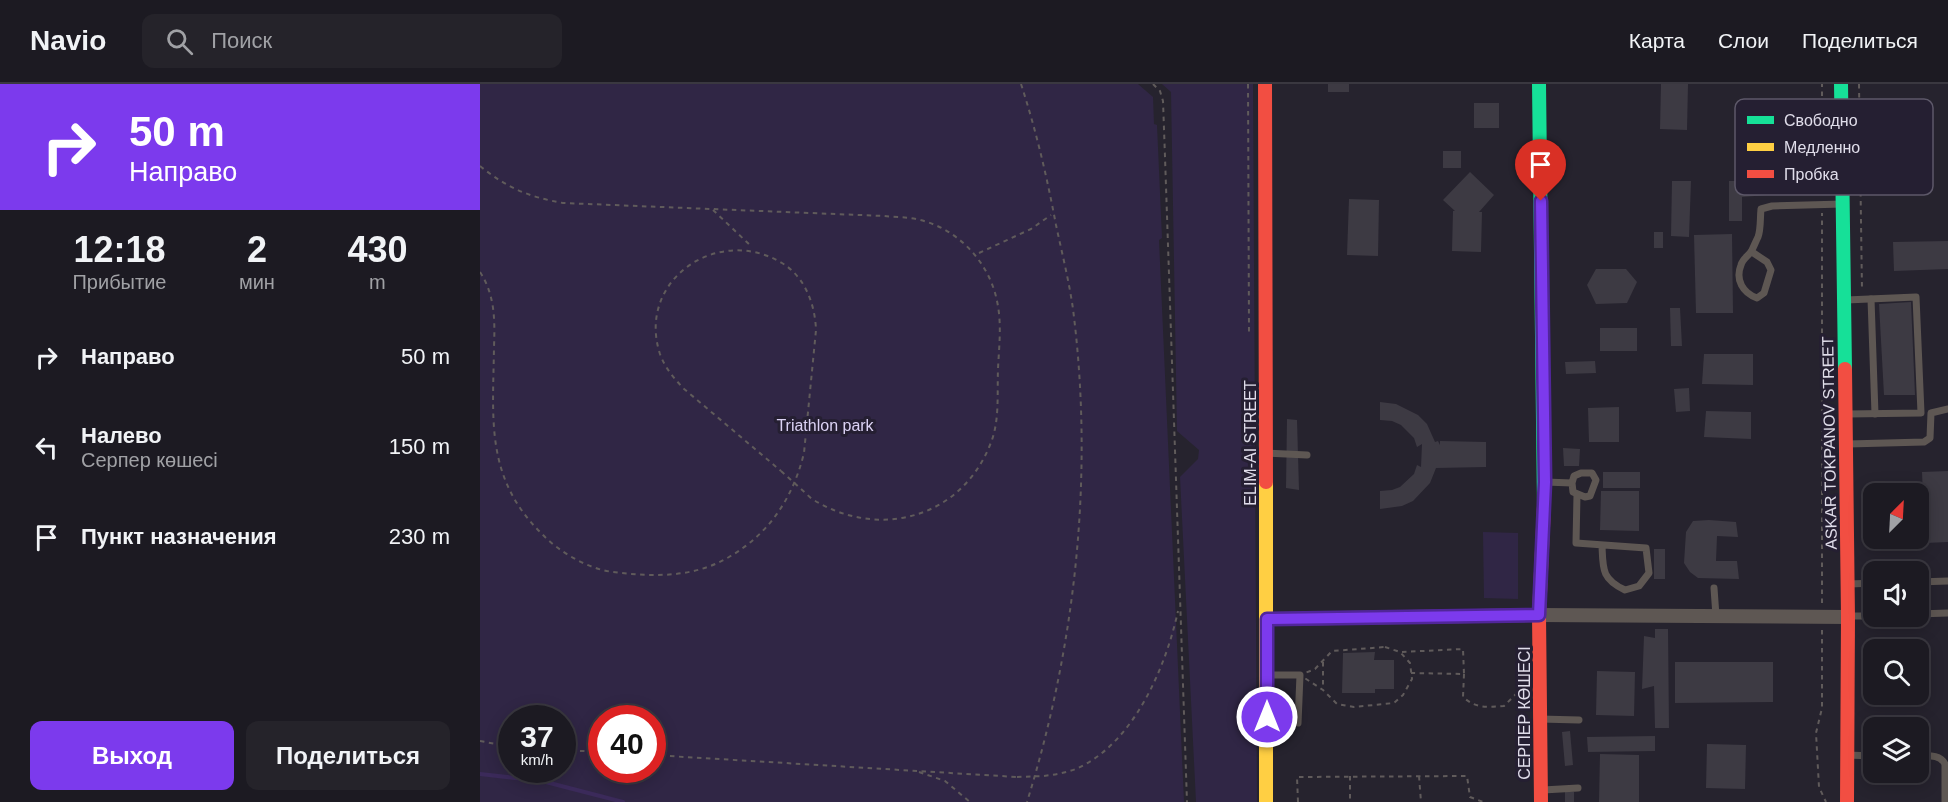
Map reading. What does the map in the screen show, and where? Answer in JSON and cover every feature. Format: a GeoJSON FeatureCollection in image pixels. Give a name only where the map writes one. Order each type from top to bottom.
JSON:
{"type":"FeatureCollection","features":[{"type":"Feature","properties":{"kind":"street","name":"ELIM-AI STREET"},"geometry":{"type":"LineString","coordinates":[[1265,84],[1266,802]]}},
{"type":"Feature","properties":{"kind":"street","name":"СЕРПЕР КӨШЕСІ"},"geometry":{"type":"LineString","coordinates":[[1539,84],[1545,482],[1539,615],[1541,796]]}},
{"type":"Feature","properties":{"kind":"street","name":"ASKAR TOKPANOV STREET"},"geometry":{"type":"LineString","coordinates":[[1841,84],[1841,99]]}},
{"type":"Feature","properties":{"kind":"street","name":"ASKAR TOKPANOV STREET"},"geometry":{"type":"LineString","coordinates":[[1843,195],[1848,584],[1847,802]]}},
{"type":"Feature","properties":{"kind":"street"},"geometry":{"type":"LineString","coordinates":[[1267,619],[1539,615],[1848,616]]}},
{"type":"Feature","properties":{"kind":"lane"},"geometry":{"type":"LineString","coordinates":[[1752,252],[1767,262],[1771,270],[1764,293],[1757,298],[1748,295],[1739,280],[1740,266],[1752,252],[1759,234],[1761,209],[1772,206],[1843,204]]}},
{"type":"Feature","properties":{"kind":"lane"},"geometry":{"type":"LineString","coordinates":[[1844,300],[1916,297],[1921,413]]}},
{"type":"Feature","properties":{"kind":"lane"},"geometry":{"type":"LineString","coordinates":[[1871,299],[1875,414]]}},
{"type":"Feature","properties":{"kind":"lane"},"geometry":{"type":"LineString","coordinates":[[1845,414],[1931,413],[1948,409]]}},
{"type":"Feature","properties":{"kind":"lane"},"geometry":{"type":"LineString","coordinates":[[1845,444],[1924,442],[1930,438],[1931,413]]}},
{"type":"Feature","properties":{"kind":"lane"},"geometry":{"type":"LineString","coordinates":[[1267,453],[1307,455]]}},
{"type":"Feature","properties":{"kind":"lane"},"geometry":{"type":"LineString","coordinates":[[1576,495],[1590,496],[1596,480],[1592,473],[1581,473],[1574,476],[1572,483],[1573,492],[1576,495],[1576,543],[1646,548],[1649,573],[1639,586],[1625,590],[1614,585],[1604,574],[1602,545]]}},
{"type":"Feature","properties":{"kind":"lane"},"geometry":{"type":"LineString","coordinates":[[1545,482],[1572,483]]}},
{"type":"Feature","properties":{"kind":"lane"},"geometry":{"type":"LineString","coordinates":[[1929,582],[1948,581]]}},
{"type":"Feature","properties":{"kind":"lane"},"geometry":{"type":"LineString","coordinates":[[1848,584],[1863,583]]}},
{"type":"Feature","properties":{"kind":"lane"},"geometry":{"type":"LineString","coordinates":[[1714,588],[1716,616]]}},
{"type":"Feature","properties":{"kind":"lane"},"geometry":{"type":"LineString","coordinates":[[1929,614],[1948,613]]}},
{"type":"Feature","properties":{"kind":"lane"},"geometry":{"type":"LineString","coordinates":[[1848,616],[1863,616]]}},
{"type":"Feature","properties":{"kind":"lane"},"geometry":{"type":"LineString","coordinates":[[1267,675],[1300,675],[1298,723]]}},
{"type":"Feature","properties":{"kind":"lane"},"geometry":{"type":"LineString","coordinates":[[1540,719],[1579,720]]}},
{"type":"Feature","properties":{"kind":"lane"},"geometry":{"type":"LineString","coordinates":[[1848,755],[1863,756]]}},
{"type":"Feature","properties":{"kind":"lane"},"geometry":{"type":"LineString","coordinates":[[1929,756],[1945,758],[1945,802]]}},
{"type":"Feature","properties":{"kind":"lane"},"geometry":{"type":"LineString","coordinates":[[1541,796],[1578,788]]}},
{"type":"Feature","properties":{"kind":"path"},"geometry":{"type":"LineString","coordinates":[[1021,84],[1048,185],[1071,299],[1079,378],[1081,465],[1079,527],[1068,629],[1041,757],[1028,802]]}},
{"type":"Feature","properties":{"kind":"path"},"geometry":{"type":"LineString","coordinates":[[1153,84],[1160,90],[1164,123],[1187,802]]}},
{"type":"Feature","properties":{"kind":"path"},"geometry":{"type":"LineString","coordinates":[[1859,84],[1859,99]]}},
{"type":"Feature","properties":{"kind":"path"},"geometry":{"type":"LineString","coordinates":[[480,166],[500,181],[525,194],[563,203],[916,219],[937,225],[962,242],[981,261],[992,282],[998,302],[1000,330],[998,411],[991,444],[980,465],[952,497],[917,515],[878,521],[846,515],[829,509],[813,499],[781,471],[684,388],[671,374],[660,353],[657,324],[664,296],[674,279],[692,262],[718,251],[742,249],[762,253],[787,266],[804,285],[810,297],[816,317],[816,330],[804,453],[799,473],[776,517],[760,535],[727,558],[693,571],[672,574],[630,574],[607,571],[586,564],[549,542],[531,524],[513,499],[503,477],[494,432],[495,319],[492,299],[480,272]]}},
{"type":"Feature","properties":{"kind":"path"},"geometry":{"type":"LineString","coordinates":[[1822,195],[1822,708],[1816,733],[1819,787],[1826,802]]}},
{"type":"Feature","properties":{"kind":"path"},"geometry":{"type":"LineString","coordinates":[[1861,195],[1862,299]]}},
{"type":"Feature","properties":{"kind":"path"},"geometry":{"type":"LineString","coordinates":[[712,209],[752,247]]}},
{"type":"Feature","properties":{"kind":"path"},"geometry":{"type":"LineString","coordinates":[[979,253],[1031,229],[1051,215]]}},
{"type":"Feature","properties":{"kind":"path"},"geometry":{"type":"LineString","coordinates":[[666,756],[1017,777],[1065,773],[1084,766],[1105,752],[1126,730],[1142,705],[1162,662],[1179,605]]}},
{"type":"Feature","properties":{"kind":"path"},"geometry":{"type":"LineString","coordinates":[[1300,675],[1315,669],[1332,651],[1385,647],[1400,652],[1463,650],[1463,697],[1471,704],[1489,707],[1504,706],[1516,693],[1521,681]]}},
{"type":"Feature","properties":{"kind":"path"},"geometry":{"type":"LineString","coordinates":[[1300,675],[1323,690],[1336,704],[1354,707],[1394,703],[1403,695],[1412,679],[1410,663],[1400,652]]}},
{"type":"Feature","properties":{"kind":"path"},"geometry":{"type":"LineString","coordinates":[[1323,662],[1323,690]]}},
{"type":"Feature","properties":{"kind":"path"},"geometry":{"type":"LineString","coordinates":[[1411,673],[1464,674]]}},
{"type":"Feature","properties":{"kind":"path"},"geometry":{"type":"LineString","coordinates":[[480,741],[498,744]]}},
{"type":"Feature","properties":{"kind":"path"},"geometry":{"type":"LineString","coordinates":[[910,770],[945,781],[970,802]]}},
{"type":"Feature","properties":{"kind":"path"},"geometry":{"type":"LineString","coordinates":[[1350,776],[1350,802]]}},
{"type":"Feature","properties":{"kind":"path"},"geometry":{"type":"LineString","coordinates":[[1419,776],[1421,802]]}},
{"type":"Feature","properties":{"kind":"path"},"geometry":{"type":"LineString","coordinates":[[1298,802],[1297,777],[1467,776],[1470,797],[1483,802]]}},
{"type":"Feature","properties":{"kind":"green space","name":"Triathlon park"},"geometry":{"type":"Polygon","coordinates":[[[480,84],[1138,84],[1153,97],[1154,124],[1157,125],[1162,238],[1159,240],[1184,802],[480,802],[480,84]]]}},
{"type":"Feature","properties":{"kind":"green space"},"geometry":{"type":"Polygon","coordinates":[[[1162,84],[1253,84],[1257,802],[1196,802],[1180,477],[1198,459],[1199,450],[1177,431],[1171,92],[1162,84]]]}},
{"type":"Feature","properties":{"kind":"green space"},"geometry":{"type":"Polygon","coordinates":[[[1483,532],[1518,533],[1518,599],[1484,598],[1483,532]]]}},
{"type":"Feature","properties":{"kind":"building"},"geometry":{"type":"Polygon","coordinates":[[[1328,84],[1349,84],[1349,92],[1328,92],[1328,84]]]}},
{"type":"Feature","properties":{"kind":"building"},"geometry":{"type":"Polygon","coordinates":[[[1661,84],[1688,84],[1687,130],[1660,129],[1661,84]]]}},
{"type":"Feature","properties":{"kind":"building"},"geometry":{"type":"Polygon","coordinates":[[[1474,103],[1499,103],[1499,128],[1474,128],[1474,103]]]}},
{"type":"Feature","properties":{"kind":"building"},"geometry":{"type":"Polygon","coordinates":[[[1443,151],[1461,151],[1461,168],[1443,168],[1443,151]]]}},
{"type":"Feature","properties":{"kind":"building"},"geometry":{"type":"Polygon","coordinates":[[[1470,172],[1494,195],[1479,212],[1482,212],[1481,252],[1452,251],[1453,211],[1455,211],[1443,200],[1470,172]]]}},
{"type":"Feature","properties":{"kind":"building"},"geometry":{"type":"Polygon","coordinates":[[[1672,181],[1691,181],[1689,237],[1671,236],[1672,181]]]}},
{"type":"Feature","properties":{"kind":"building"},"geometry":{"type":"Polygon","coordinates":[[[1729,181],[1735,181],[1735,195],[1767,195],[1742,197],[1742,221],[1729,221],[1729,181]]]}},
{"type":"Feature","properties":{"kind":"building"},"geometry":{"type":"Polygon","coordinates":[[[1349,199],[1379,200],[1378,256],[1347,255],[1349,199]]]}},
{"type":"Feature","properties":{"kind":"building"},"geometry":{"type":"Polygon","coordinates":[[[1654,232],[1663,232],[1663,248],[1654,248],[1654,232]]]}},
{"type":"Feature","properties":{"kind":"building"},"geometry":{"type":"Polygon","coordinates":[[[1732,234],[1733,313],[1696,313],[1694,235],[1732,234]]]}},
{"type":"Feature","properties":{"kind":"building"},"geometry":{"type":"Polygon","coordinates":[[[1948,241],[1948,269],[1894,271],[1893,242],[1948,241]]]}},
{"type":"Feature","properties":{"kind":"building"},"geometry":{"type":"Polygon","coordinates":[[[1596,269],[1626,269],[1637,282],[1627,303],[1596,304],[1587,285],[1596,269]]]}},
{"type":"Feature","properties":{"kind":"building"},"geometry":{"type":"Polygon","coordinates":[[[1911,302],[1915,395],[1884,395],[1879,304],[1911,302]]]}},
{"type":"Feature","properties":{"kind":"building"},"geometry":{"type":"Polygon","coordinates":[[[1670,308],[1680,308],[1682,346],[1671,346],[1670,308]]]}},
{"type":"Feature","properties":{"kind":"building"},"geometry":{"type":"Polygon","coordinates":[[[1600,328],[1637,328],[1637,351],[1600,351],[1600,328]]]}},
{"type":"Feature","properties":{"kind":"building"},"geometry":{"type":"Polygon","coordinates":[[[1704,354],[1753,354],[1753,385],[1702,384],[1704,354]]]}},
{"type":"Feature","properties":{"kind":"building"},"geometry":{"type":"Polygon","coordinates":[[[1595,361],[1596,373],[1566,374],[1565,362],[1595,361]]]}},
{"type":"Feature","properties":{"kind":"building"},"geometry":{"type":"Polygon","coordinates":[[[1689,388],[1690,411],[1676,412],[1674,389],[1689,388]]]}},
{"type":"Feature","properties":{"kind":"building"},"geometry":{"type":"Polygon","coordinates":[[[1380,402],[1396,404],[1418,415],[1427,424],[1435,442],[1438,441],[1440,445],[1440,441],[1486,442],[1486,467],[1436,468],[1430,483],[1413,501],[1402,506],[1380,509],[1380,491],[1400,487],[1414,474],[1417,465],[1421,467],[1422,444],[1417,447],[1414,438],[1401,425],[1392,421],[1380,420],[1380,402]]]}},
{"type":"Feature","properties":{"kind":"building"},"geometry":{"type":"Polygon","coordinates":[[[1619,407],[1619,442],[1589,442],[1588,408],[1619,407]]]}},
{"type":"Feature","properties":{"kind":"building"},"geometry":{"type":"Polygon","coordinates":[[[1706,411],[1751,412],[1751,439],[1704,437],[1706,411]]]}},
{"type":"Feature","properties":{"kind":"building"},"geometry":{"type":"Polygon","coordinates":[[[1287,419],[1297,420],[1299,490],[1286,488],[1287,419]]]}},
{"type":"Feature","properties":{"kind":"building"},"geometry":{"type":"Polygon","coordinates":[[[1563,448],[1580,449],[1579,466],[1564,466],[1563,448]]]}},
{"type":"Feature","properties":{"kind":"building"},"geometry":{"type":"Polygon","coordinates":[[[1948,471],[1948,542],[1929,543],[1929,483],[1922,483],[1922,472],[1948,471]]]}},
{"type":"Feature","properties":{"kind":"building"},"geometry":{"type":"Polygon","coordinates":[[[1603,472],[1640,472],[1640,488],[1603,488],[1603,472]]]}},
{"type":"Feature","properties":{"kind":"building"},"geometry":{"type":"Polygon","coordinates":[[[1601,491],[1639,491],[1639,531],[1600,530],[1601,491]]]}},
{"type":"Feature","properties":{"kind":"building"},"geometry":{"type":"Polygon","coordinates":[[[1693,521],[1736,522],[1738,537],[1717,536],[1716,561],[1737,561],[1739,579],[1698,578],[1684,563],[1686,532],[1693,521]]]}},
{"type":"Feature","properties":{"kind":"building"},"geometry":{"type":"Polygon","coordinates":[[[1654,549],[1665,549],[1665,579],[1654,579],[1654,549]]]}},
{"type":"Feature","properties":{"kind":"building"},"geometry":{"type":"Polygon","coordinates":[[[1655,629],[1668,629],[1669,728],[1655,728],[1654,686],[1642,689],[1644,636],[1655,638],[1655,629]]]}},
{"type":"Feature","properties":{"kind":"building"},"geometry":{"type":"Polygon","coordinates":[[[1375,652],[1374,660],[1394,660],[1394,689],[1375,689],[1375,693],[1342,693],[1343,653],[1375,652]]]}},
{"type":"Feature","properties":{"kind":"building"},"geometry":{"type":"Polygon","coordinates":[[[1675,662],[1773,662],[1773,702],[1675,703],[1675,662]]]}},
{"type":"Feature","properties":{"kind":"building"},"geometry":{"type":"Polygon","coordinates":[[[1597,671],[1635,672],[1634,716],[1596,715],[1597,671]]]}},
{"type":"Feature","properties":{"kind":"building"},"geometry":{"type":"Polygon","coordinates":[[[1570,731],[1573,765],[1565,766],[1562,732],[1570,731]]]}},
{"type":"Feature","properties":{"kind":"building"},"geometry":{"type":"Polygon","coordinates":[[[1655,736],[1655,751],[1588,752],[1587,737],[1655,736]]]}},
{"type":"Feature","properties":{"kind":"building"},"geometry":{"type":"Polygon","coordinates":[[[1707,744],[1746,745],[1745,789],[1706,788],[1707,744]]]}},
{"type":"Feature","properties":{"kind":"building"},"geometry":{"type":"Polygon","coordinates":[[[1600,754],[1639,755],[1639,802],[1599,802],[1600,754]]]}},
{"type":"Feature","properties":{"kind":"building"},"geometry":{"type":"Polygon","coordinates":[[[1565,792],[1574,792],[1574,802],[1565,802],[1565,792]]]}},
{"type":"Feature","properties":{"kind":"waterway"},"geometry":{"type":"LineString","coordinates":[[480,774],[542,781],[623,802]]}},
{"type":"Feature","properties":{"kind":"traffic: fast"},"geometry":{"type":"LineString","coordinates":[[1539,84],[1544,506]]}},
{"type":"Feature","properties":{"kind":"traffic: fast"},"geometry":{"type":"LineString","coordinates":[[1841,84],[1841,99]]}},
{"type":"Feature","properties":{"kind":"traffic: fast"},"geometry":{"type":"LineString","coordinates":[[1843,195],[1845,369]]}},
{"type":"Feature","properties":{"kind":"traffic: slow"},"geometry":{"type":"LineString","coordinates":[[1266,482],[1266,802]]}},
{"type":"Feature","properties":{"kind":"traffic: jam"},"geometry":{"type":"LineString","coordinates":[[1265,84],[1266,482]]}},
{"type":"Feature","properties":{"kind":"traffic: jam"},"geometry":{"type":"LineString","coordinates":[[1845,369],[1848,617],[1847,802]]}},
{"type":"Feature","properties":{"kind":"traffic: jam"},"geometry":{"type":"LineString","coordinates":[[1541,802],[1539,615],[1544,506]]}},
{"type":"Feature","properties":{"kind":"route"},"geometry":{"type":"LineString","coordinates":[[1267,717],[1267,619],[1539,615],[1545,482],[1541,201]]}}]}
